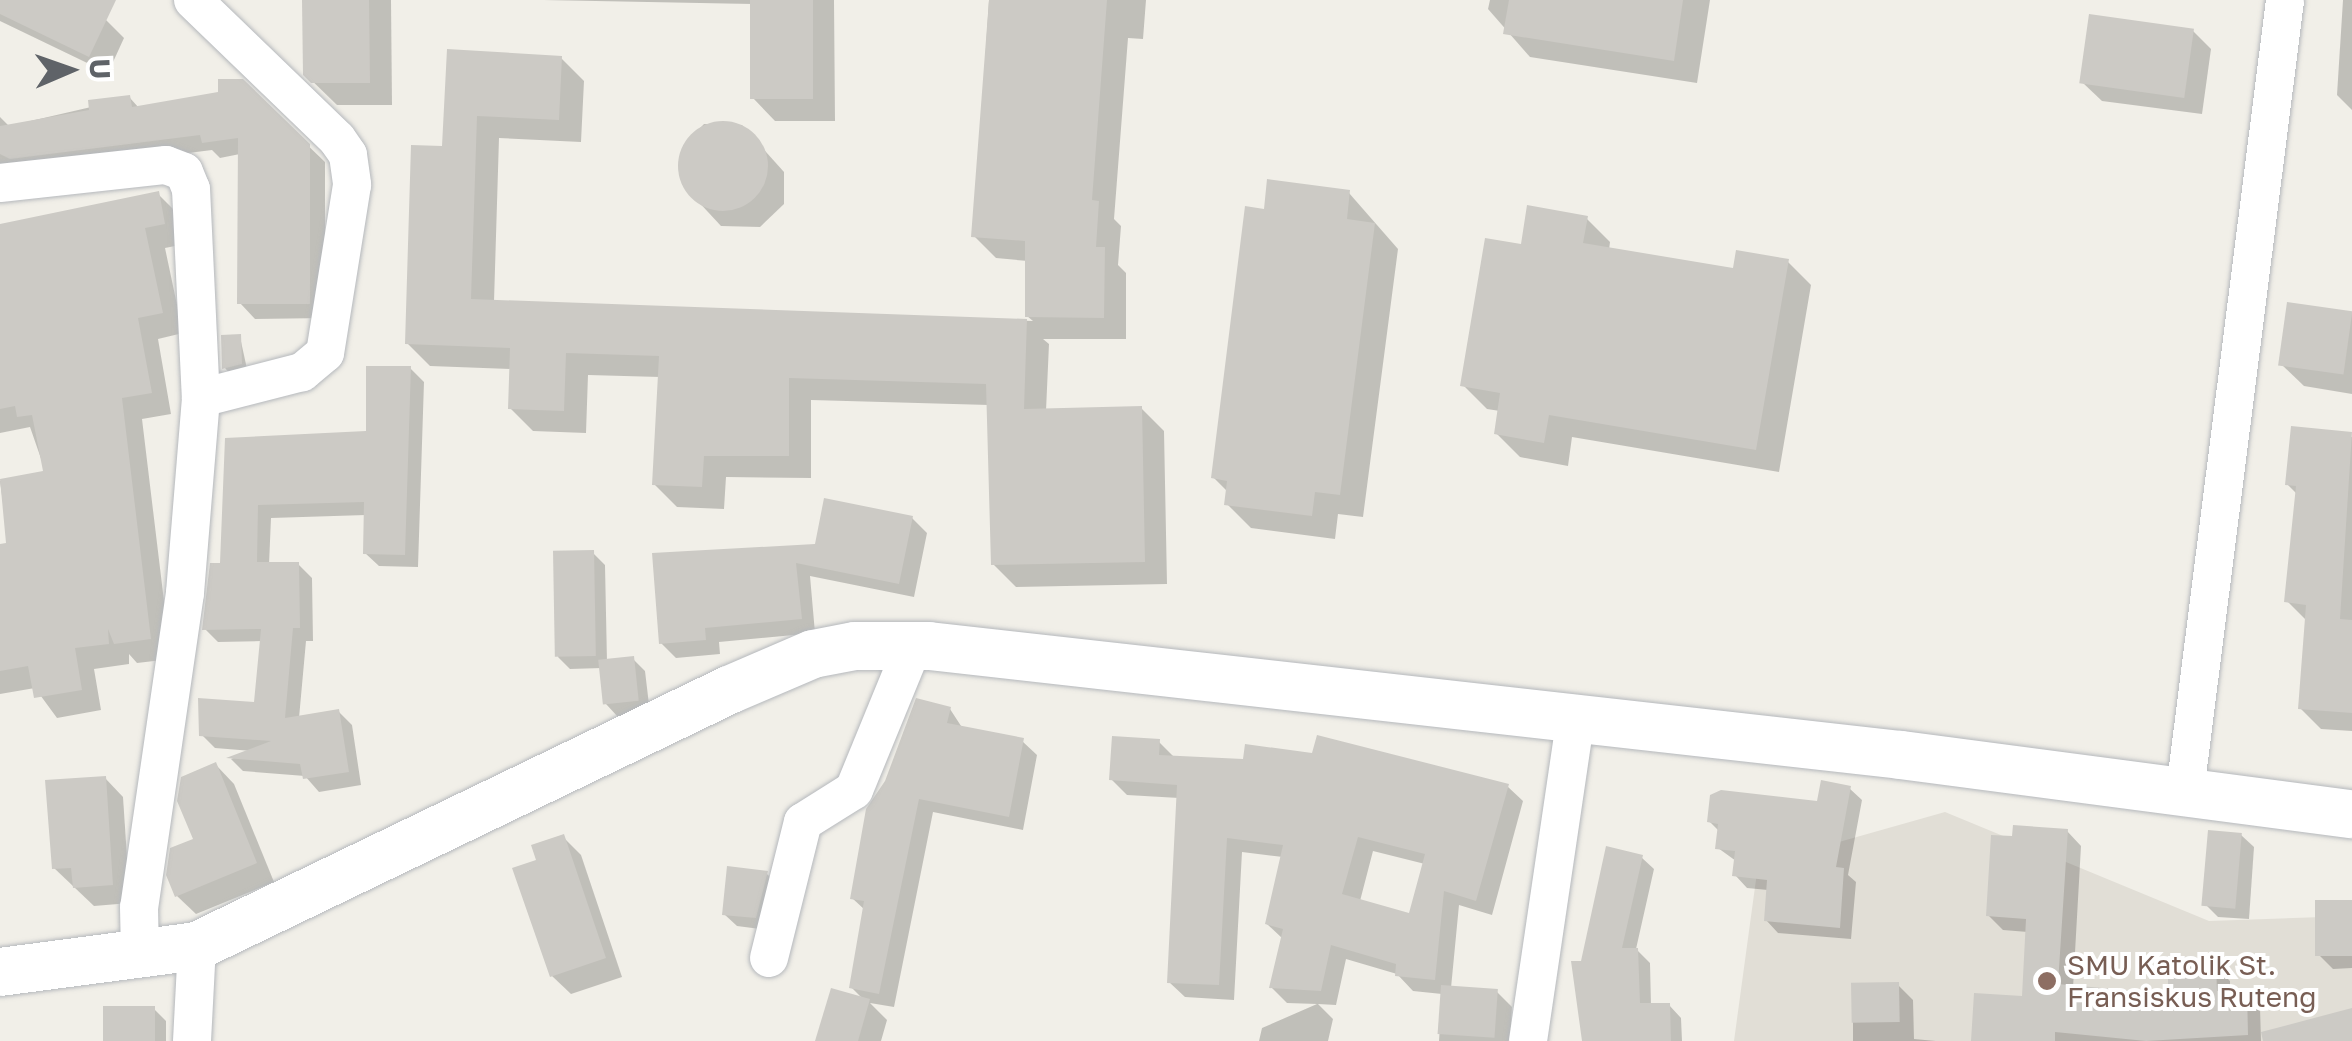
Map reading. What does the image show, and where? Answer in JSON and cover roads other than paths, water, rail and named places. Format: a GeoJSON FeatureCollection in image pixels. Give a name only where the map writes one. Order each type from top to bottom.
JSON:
{"type":"FeatureCollection","features":[{"type":"Feature","properties":{"kind":"street"},"geometry":{"type":"LineString","coordinates":[[194,0],[337,140],[348,154],[352,184],[325,353],[302,372],[201,398]]}},
{"type":"Feature","properties":{"kind":"street"},"geometry":{"type":"LineString","coordinates":[[2185,791],[2284,0]]}},
{"type":"Feature","properties":{"kind":"street"},"geometry":{"type":"LineString","coordinates":[[0,183],[166,165],[184,172],[191,188],[201,398],[184,593],[139,907],[140,955]]}},
{"type":"Feature","properties":{"kind":"street"},"geometry":{"type":"LineString","coordinates":[[0,972],[197,946],[813,654],[914,644],[2185,791],[2352,814]]}},
{"type":"Feature","properties":{"kind":"street"},"geometry":{"type":"LineString","coordinates":[[769,958],[799,830],[854,790],[914,644]]}},
{"type":"Feature","properties":{"kind":"street"},"geometry":{"type":"LineString","coordinates":[[1528,1041],[1575,723]]}},
{"type":"Feature","properties":{"kind":"street"},"geometry":{"type":"LineString","coordinates":[[192,1041],[197,946]]}},
{"type":"Feature","properties":{"kind":"place","name":"SMU Katolik St. Fransiskus Ruteng"},"geometry":{"type":"Point","coordinates":[2047,981]}}]}
